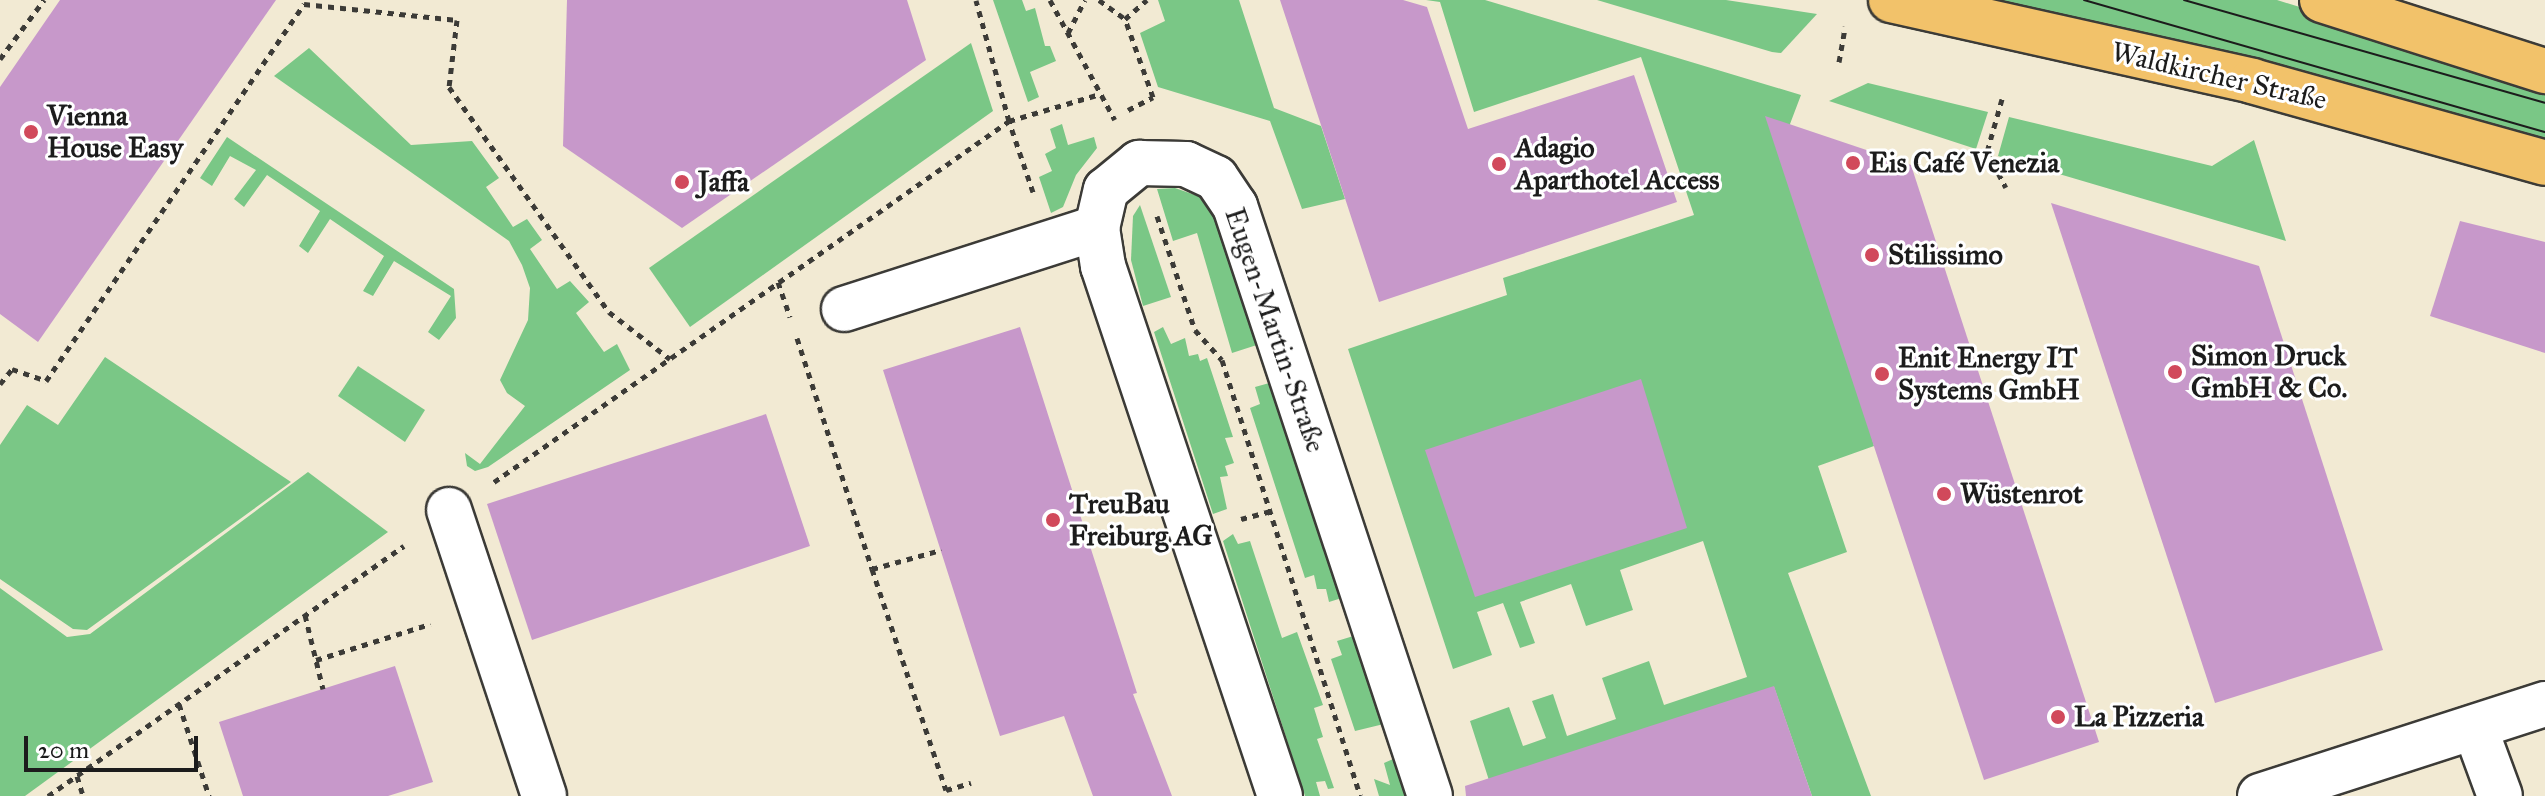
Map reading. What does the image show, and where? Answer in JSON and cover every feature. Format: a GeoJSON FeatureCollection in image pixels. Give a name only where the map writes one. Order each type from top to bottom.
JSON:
{"type":"FeatureCollection","features":[{"type":"Feature","properties":{"kind":"main road","name":"Waldkircher Straße"},"geometry":{"type":"LineString","coordinates":[[1891,0],[2252,81],[2545,163]]}},
{"type":"Feature","properties":{"kind":"main road"},"geometry":{"type":"LineString","coordinates":[[2322,0],[2545,71]]}},
{"type":"Feature","properties":{"kind":"street","name":"Eugen-Martin-Straße"},"geometry":{"type":"LineString","coordinates":[[1280,796],[1103,266],[1097,228],[1106,190],[1139,163],[1186,164],[1216,178],[1235,206],[1430,796]]}},
{"type":"Feature","properties":{"kind":"street"},"geometry":{"type":"LineString","coordinates":[[844,309],[1097,228]]}},
{"type":"Feature","properties":{"kind":"street"},"geometry":{"type":"LineString","coordinates":[[450,511],[544,796]]}},
{"type":"Feature","properties":{"kind":"street"},"geometry":{"type":"LineString","coordinates":[[2260,796],[2545,704]]}},
{"type":"Feature","properties":{"kind":"street"},"geometry":{"type":"LineString","coordinates":[[2475,728],[2500,796]]}},
{"type":"Feature","properties":{"kind":"path"},"geometry":{"type":"LineString","coordinates":[[0,59],[44,0]]}},
{"type":"Feature","properties":{"kind":"path"},"geometry":{"type":"LineString","coordinates":[[976,0],[1009,121],[1049,243]]}},
{"type":"Feature","properties":{"kind":"path"},"geometry":{"type":"LineString","coordinates":[[1050,0],[1109,109]]}},
{"type":"Feature","properties":{"kind":"path"},"geometry":{"type":"LineString","coordinates":[[1068,33],[1085,0]]}},
{"type":"Feature","properties":{"kind":"path"},"geometry":{"type":"LineString","coordinates":[[1099,0],[1125,19],[1153,97],[1113,118]]}},
{"type":"Feature","properties":{"kind":"path"},"geometry":{"type":"LineString","coordinates":[[1125,19],[1147,0]]}},
{"type":"Feature","properties":{"kind":"path"},"geometry":{"type":"LineString","coordinates":[[0,384],[12,369],[46,381],[304,4],[457,20],[449,87],[609,312],[670,359]]}},
{"type":"Feature","properties":{"kind":"path"},"geometry":{"type":"LineString","coordinates":[[48,796],[1009,121],[1100,94]]}},
{"type":"Feature","properties":{"kind":"path"},"geometry":{"type":"LineString","coordinates":[[2002,99],[1987,152],[2006,187]]}},
{"type":"Feature","properties":{"kind":"path"},"geometry":{"type":"LineString","coordinates":[[1155,210],[1195,330],[1222,360],[1360,796]]}},
{"type":"Feature","properties":{"kind":"path"},"geometry":{"type":"LineString","coordinates":[[778,282],[946,790],[971,783]]}},
{"type":"Feature","properties":{"kind":"path"},"geometry":{"type":"LineString","coordinates":[[872,569],[941,550]]}},
{"type":"Feature","properties":{"kind":"path"},"geometry":{"type":"LineString","coordinates":[[305,615],[323,689]]}},
{"type":"Feature","properties":{"kind":"path"},"geometry":{"type":"LineString","coordinates":[[316,660],[430,624]]}},
{"type":"Feature","properties":{"kind":"path"},"geometry":{"type":"LineString","coordinates":[[179,704],[209,796]]}},
{"type":"Feature","properties":{"kind":"path"},"geometry":{"type":"LineString","coordinates":[[77,776],[83,796]]}},
{"type":"Feature","properties":{"kind":"green space"},"geometry":{"type":"Polygon","coordinates":[[[993,0],[1022,0],[1026,11],[1035,8],[1045,46],[1050,46],[1056,61],[1030,72],[1039,97],[1028,102],[993,0]]]}},
{"type":"Feature","properties":{"kind":"green space"},"geometry":{"type":"Polygon","coordinates":[[[1158,0],[1239,0],[1274,108],[1321,126],[1345,199],[1302,209],[1270,121],[1158,87],[1140,33],[1165,21],[1158,0]]]}},
{"type":"Feature","properties":{"kind":"green space"},"geometry":{"type":"Polygon","coordinates":[[[1426,0],[1485,0],[1801,95],[1790,124],[1874,446],[1818,466],[1847,552],[1788,573],[1871,796],[1812,796],[1774,687],[1494,796],[1470,721],[1509,707],[1523,746],[1546,738],[1532,701],[1553,694],[1567,736],[1616,719],[1602,678],[1649,661],[1664,705],[1747,677],[1703,541],[1620,570],[1633,610],[1586,626],[1571,584],[1520,602],[1535,643],[1520,648],[1503,603],[1477,612],[1492,655],[1453,669],[1348,349],[1507,295],[1503,278],[1694,215],[1641,57],[1474,112],[1440,2],[1426,0]]]}},
{"type":"Feature","properties":{"kind":"green space"},"geometry":{"type":"Polygon","coordinates":[[[1597,0],[1726,0],[1817,14],[1781,53],[1597,0]]]}},
{"type":"Feature","properties":{"kind":"green space"},"geometry":{"type":"Polygon","coordinates":[[[1976,0],[2277,0],[2545,83],[2545,146],[1976,0]]]}},
{"type":"Feature","properties":{"kind":"green space"},"geometry":{"type":"Polygon","coordinates":[[[971,43],[993,111],[690,327],[649,268],[971,43]]]}},
{"type":"Feature","properties":{"kind":"green space"},"geometry":{"type":"Polygon","coordinates":[[[309,48],[411,145],[472,141],[499,178],[486,187],[513,227],[527,219],[542,240],[530,249],[557,289],[570,281],[589,302],[576,313],[604,352],[617,344],[630,370],[488,467],[475,471],[467,466],[465,453],[480,464],[525,406],[507,393],[500,380],[528,320],[530,288],[522,265],[509,241],[274,76],[309,48]]]}},
{"type":"Feature","properties":{"kind":"green space"},"geometry":{"type":"Polygon","coordinates":[[[1868,83],[1988,112],[1976,149],[1829,101],[1868,83]]]}},
{"type":"Feature","properties":{"kind":"green space"},"geometry":{"type":"Polygon","coordinates":[[[2009,117],[2212,166],[2254,140],[2286,241],[1998,156],[2009,117]]]}},
{"type":"Feature","properties":{"kind":"green space"},"geometry":{"type":"Polygon","coordinates":[[[1062,124],[1068,145],[1094,137],[1097,148],[1076,175],[1063,207],[1051,213],[1039,177],[1052,171],[1045,154],[1056,148],[1050,129],[1062,124]]]}},
{"type":"Feature","properties":{"kind":"green space"},"geometry":{"type":"Polygon","coordinates":[[[227,137],[454,289],[456,318],[439,340],[428,332],[451,296],[394,261],[373,296],[363,291],[384,256],[330,219],[308,253],[299,246],[320,211],[267,175],[244,207],[234,199],[256,170],[230,156],[212,186],[200,178],[227,137]]]}},
{"type":"Feature","properties":{"kind":"green space"},"geometry":{"type":"Polygon","coordinates":[[[1175,188],[1198,196],[1216,216],[1263,343],[1232,353],[1197,233],[1173,241],[1157,189],[1175,188]]]}},
{"type":"Feature","properties":{"kind":"green space"},"geometry":{"type":"Polygon","coordinates":[[[1140,205],[1171,297],[1143,306],[1131,260],[1133,216],[1140,205]]]}},
{"type":"Feature","properties":{"kind":"green space"},"geometry":{"type":"Polygon","coordinates":[[[1163,327],[1171,344],[1185,338],[1189,356],[1198,354],[1200,361],[1207,358],[1233,437],[1225,438],[1234,463],[1225,466],[1228,476],[1220,477],[1227,509],[1213,514],[1154,332],[1163,327]]]}},
{"type":"Feature","properties":{"kind":"green space"},"geometry":{"type":"Polygon","coordinates":[[[105,357],[291,482],[87,630],[73,629],[0,579],[0,445],[27,405],[58,425],[105,357]]]}},
{"type":"Feature","properties":{"kind":"green space"},"geometry":{"type":"Polygon","coordinates":[[[358,366],[425,410],[405,442],[338,396],[358,366]]]}},
{"type":"Feature","properties":{"kind":"green space"},"geometry":{"type":"Polygon","coordinates":[[[1277,381],[1348,596],[1329,602],[1326,589],[1317,589],[1314,575],[1305,578],[1250,408],[1260,404],[1255,387],[1277,381]]]}},
{"type":"Feature","properties":{"kind":"green space"},"geometry":{"type":"Polygon","coordinates":[[[308,472],[388,532],[25,796],[0,796],[0,588],[67,637],[90,634],[308,472]]]}},
{"type":"Feature","properties":{"kind":"green space"},"geometry":{"type":"Polygon","coordinates":[[[1233,534],[1238,544],[1250,541],[1282,638],[1297,632],[1323,705],[1314,708],[1323,737],[1317,739],[1334,788],[1328,789],[1325,781],[1316,782],[1320,796],[1305,796],[1223,541],[1233,534]]]}},
{"type":"Feature","properties":{"kind":"green space"},"geometry":{"type":"Polygon","coordinates":[[[1360,634],[1388,723],[1355,731],[1331,659],[1342,655],[1337,641],[1360,634]]]}},
{"type":"Feature","properties":{"kind":"green space"},"geometry":{"type":"Polygon","coordinates":[[[1400,756],[1413,796],[1379,796],[1374,779],[1390,785],[1384,763],[1400,756]]]}},
{"type":"Feature","properties":{"kind":"building"},"geometry":{"type":"Polygon","coordinates":[[[60,0],[276,0],[38,342],[0,314],[0,87],[60,0]]]}},
{"type":"Feature","properties":{"kind":"building"},"geometry":{"type":"Polygon","coordinates":[[[567,0],[907,0],[926,60],[682,228],[563,146],[567,0]]]}},
{"type":"Feature","properties":{"kind":"building","name":"Adagio Aparthotel Access"},"geometry":{"type":"Polygon","coordinates":[[[1280,0],[1403,0],[1427,7],[1468,129],[1634,75],[1677,202],[1379,302],[1280,0]]]}},
{"type":"Feature","properties":{"kind":"building"},"geometry":{"type":"Polygon","coordinates":[[[1765,116],[1911,165],[2099,742],[1984,780],[1765,116]]]}},
{"type":"Feature","properties":{"kind":"building"},"geometry":{"type":"Polygon","coordinates":[[[2051,203],[2259,266],[2383,650],[2215,703],[2051,203]]]}},
{"type":"Feature","properties":{"kind":"building"},"geometry":{"type":"Polygon","coordinates":[[[2460,221],[2545,242],[2545,353],[2430,316],[2460,221]]]}},
{"type":"Feature","properties":{"kind":"building"},"geometry":{"type":"Polygon","coordinates":[[[1020,327],[1137,693],[1133,694],[1172,796],[1093,796],[1064,716],[1000,736],[883,370],[1020,327]]]}},
{"type":"Feature","properties":{"kind":"building"},"geometry":{"type":"Polygon","coordinates":[[[1641,379],[1687,528],[1475,597],[1425,450],[1641,379]]]}},
{"type":"Feature","properties":{"kind":"building"},"geometry":{"type":"Polygon","coordinates":[[[766,414],[810,546],[532,640],[487,504],[766,414]]]}},
{"type":"Feature","properties":{"kind":"building"},"geometry":{"type":"Polygon","coordinates":[[[395,666],[433,782],[388,796],[243,796],[219,722],[395,666]]]}},
{"type":"Feature","properties":{"kind":"building"},"geometry":{"type":"Polygon","coordinates":[[[1774,686],[1812,796],[1466,796],[1465,786],[1774,686]]]}},
{"type":"Feature","properties":{"kind":"tram line"},"geometry":{"type":"LineString","coordinates":[[2084,0],[2545,132]]}},
{"type":"Feature","properties":{"kind":"tram line"},"geometry":{"type":"LineString","coordinates":[[2184,0],[2545,103]]}},
{"type":"Feature","properties":{"kind":"place","name":"Vienna House Easy"},"geometry":{"type":"Point","coordinates":[31,132]}},
{"type":"Feature","properties":{"kind":"place","name":"Eis Café Venezia"},"geometry":{"type":"Point","coordinates":[1853,163]}},
{"type":"Feature","properties":{"kind":"place","name":"Adagio Aparthotel Access"},"geometry":{"type":"Point","coordinates":[1499,164]}},
{"type":"Feature","properties":{"kind":"place","name":"Jaffa"},"geometry":{"type":"Point","coordinates":[682,182]}},
{"type":"Feature","properties":{"kind":"place","name":"Stilissimo"},"geometry":{"type":"Point","coordinates":[1872,255]}},
{"type":"Feature","properties":{"kind":"place","name":"Simon Druck GmbH & Co."},"geometry":{"type":"Point","coordinates":[2175,372]}},
{"type":"Feature","properties":{"kind":"place","name":"Enit Energy IT Systems GmbH"},"geometry":{"type":"Point","coordinates":[1882,374]}},
{"type":"Feature","properties":{"kind":"place","name":"Wüstenrot"},"geometry":{"type":"Point","coordinates":[1944,494]}},
{"type":"Feature","properties":{"kind":"place","name":"TreuBau Freiburg AG"},"geometry":{"type":"Point","coordinates":[1053,520]}},
{"type":"Feature","properties":{"kind":"place","name":"La Pizzeria"},"geometry":{"type":"Point","coordinates":[2058,717]}}]}
